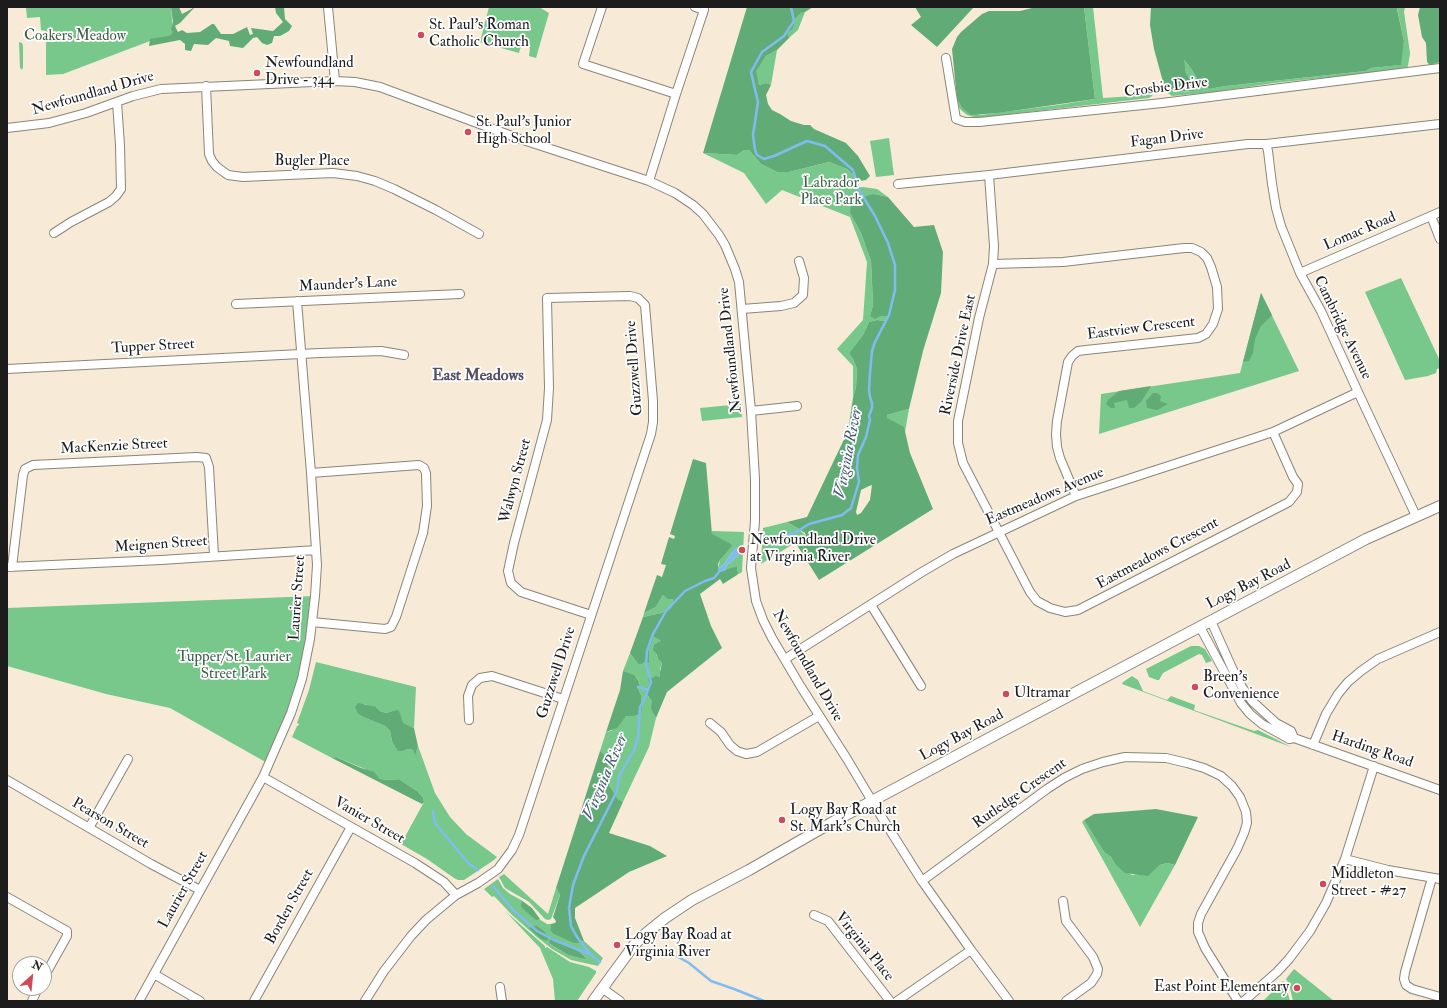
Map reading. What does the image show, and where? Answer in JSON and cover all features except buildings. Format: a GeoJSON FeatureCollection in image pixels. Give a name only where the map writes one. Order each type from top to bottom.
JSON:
{"type":"FeatureCollection","features":[{"type":"Feature","properties":{"kind":"main road","name":"Logy Bay Road"},"geometry":{"type":"LineString","coordinates":[[593,1001],[634,945],[655,925],[692,900],[872,802],[1366,539],[1440,506]]}},
{"type":"Feature","properties":{"kind":"street"},"geometry":{"type":"LineString","coordinates":[[328,7],[335,81]]}},
{"type":"Feature","properties":{"kind":"street"},"geometry":{"type":"LineString","coordinates":[[602,7],[583,64],[676,94]]}},
{"type":"Feature","properties":{"kind":"street"},"geometry":{"type":"LineString","coordinates":[[649,181],[704,10],[695,7]]}},
{"type":"Feature","properties":{"kind":"street","name":"Crosbie Drive"},"geometry":{"type":"LineString","coordinates":[[946,58],[956,119],[972,122],[1162,103],[1440,68]]}},
{"type":"Feature","properties":{"kind":"street","name":"Newfoundland Drive"},"geometry":{"type":"LineString","coordinates":[[7,128],[50,123],[155,90],[206,86],[335,81],[355,82],[374,86],[520,139],[649,181],[675,193],[693,204],[711,224],[725,245],[735,268],[739,282],[751,411],[755,478],[755,521],[751,568],[756,601],[763,620],[772,638],[819,716],[922,881],[1009,1001]]}},
{"type":"Feature","properties":{"kind":"street","name":"Bugler Place"},"geometry":{"type":"LineString","coordinates":[[206,86],[209,154],[217,167],[228,175],[243,177],[333,173],[357,176],[375,181],[394,189],[479,234]]}},
{"type":"Feature","properties":{"kind":"street"},"geometry":{"type":"LineString","coordinates":[[54,233],[71,222],[109,202],[121,189],[117,102]]}},
{"type":"Feature","properties":{"kind":"street","name":"Fagan Drive"},"geometry":{"type":"LineString","coordinates":[[898,184],[989,175],[1248,144],[1266,144],[1440,124]]}},
{"type":"Feature","properties":{"kind":"street","name":"Cambridge Avenue"},"geometry":{"type":"LineString","coordinates":[[1266,144],[1276,208],[1281,226],[1300,273],[1321,310],[1416,516]]}},
{"type":"Feature","properties":{"kind":"street","name":"Riverside Drive East"},"geometry":{"type":"LineString","coordinates":[[989,175],[994,246],[993,264],[972,352],[958,421],[958,435],[960,454],[963,463],[999,532]]}},
{"type":"Feature","properties":{"kind":"street"},"geometry":{"type":"LineString","coordinates":[[1440,212],[1431,216],[1440,239]]}},
{"type":"Feature","properties":{"kind":"street","name":"Lomac Road"},"geometry":{"type":"LineString","coordinates":[[1300,273],[1431,216]]}},
{"type":"Feature","properties":{"kind":"street","name":"Eastview Crescent"},"geometry":{"type":"LineString","coordinates":[[993,264],[1063,262],[1192,248],[1201,252],[1207,258],[1211,267],[1217,287],[1218,309],[1213,324],[1206,334],[1198,338],[1078,351],[1068,362],[1056,422],[1056,434],[1060,458],[1076,496]]}},
{"type":"Feature","properties":{"kind":"street"},"geometry":{"type":"LineString","coordinates":[[742,309],[781,306],[794,303],[802,295],[804,278],[799,261]]}},
{"type":"Feature","properties":{"kind":"street","name":"Maunder's Lane"},"geometry":{"type":"LineString","coordinates":[[236,304],[460,294]]}},
{"type":"Feature","properties":{"kind":"street","name":"Walwyn Street"},"geometry":{"type":"LineString","coordinates":[[591,615],[521,592],[511,583],[508,571],[547,420],[549,388],[547,298],[622,296],[638,298]]}},
{"type":"Feature","properties":{"kind":"street","name":"Guzzwell Drive"},"geometry":{"type":"LineString","coordinates":[[365,1001],[384,971],[411,936],[426,920],[456,895],[478,883],[503,863],[512,850],[525,819],[648,445],[653,422],[653,401],[645,305],[638,298]]}},
{"type":"Feature","properties":{"kind":"street","name":"Laurier Street"},"geometry":{"type":"LineString","coordinates":[[139,1001],[263,778],[279,743],[298,694],[307,660],[316,581],[316,550],[297,301]]}},
{"type":"Feature","properties":{"kind":"street","name":"Tupper Street"},"geometry":{"type":"LineString","coordinates":[[7,369],[382,351],[404,355]]}},
{"type":"Feature","properties":{"kind":"street","name":"Eastmeadows Avenue"},"geometry":{"type":"LineString","coordinates":[[785,659],[953,554],[1076,496],[1273,432],[1358,392]]}},
{"type":"Feature","properties":{"kind":"street"},"geometry":{"type":"LineString","coordinates":[[751,411],[797,406]]}},
{"type":"Feature","properties":{"kind":"street","name":"Eastmeadows Crescent"},"geometry":{"type":"LineString","coordinates":[[999,532],[1030,592],[1037,600],[1050,608],[1065,612],[1078,610],[1288,502],[1297,492],[1298,484],[1293,477],[1273,432]]}},
{"type":"Feature","properties":{"kind":"street","name":"MacKenzie Street"},"geometry":{"type":"LineString","coordinates":[[9,567],[23,475],[25,469],[33,465],[197,457],[206,458],[209,467],[214,556]]}},
{"type":"Feature","properties":{"kind":"street"},"geometry":{"type":"LineString","coordinates":[[311,473],[419,465],[424,468],[426,473],[426,506],[423,533],[396,617],[390,627],[385,629],[312,622]]}},
{"type":"Feature","properties":{"kind":"street","name":"Meignen Street"},"geometry":{"type":"LineString","coordinates":[[9,567],[316,550]]}},
{"type":"Feature","properties":{"kind":"street"},"geometry":{"type":"LineString","coordinates":[[871,604],[922,686]]}},
{"type":"Feature","properties":{"kind":"street","name":"Harding Road"},"geometry":{"type":"LineString","coordinates":[[1211,621],[1232,668],[1252,701],[1276,723],[1291,731],[1294,738]]}},
{"type":"Feature","properties":{"kind":"street","name":"Harding Road"},"geometry":{"type":"LineString","coordinates":[[1200,627],[1233,689],[1245,708],[1262,724],[1289,739],[1294,738],[1440,790]]}},
{"type":"Feature","properties":{"kind":"street"},"geometry":{"type":"LineString","coordinates":[[1313,745],[1326,714],[1338,694],[1348,682],[1378,660],[1440,632]]}},
{"type":"Feature","properties":{"kind":"street"},"geometry":{"type":"LineString","coordinates":[[468,720],[468,696],[472,685],[480,678],[492,676],[563,700]]}},
{"type":"Feature","properties":{"kind":"street"},"geometry":{"type":"LineString","coordinates":[[710,723],[721,732],[737,751],[746,754],[757,752],[819,716]]}},
{"type":"Feature","properties":{"kind":"street","name":"Rutledge Crescent"},"geometry":{"type":"LineString","coordinates":[[922,881],[1047,789],[1082,769],[1125,757],[1166,758],[1204,768],[1221,776],[1232,786],[1240,797],[1246,812],[1247,823],[1244,833],[1201,914],[1198,923],[1198,932],[1205,948],[1238,1001]]}},
{"type":"Feature","properties":{"kind":"street"},"geometry":{"type":"LineString","coordinates":[[89,828],[128,759]]}},
{"type":"Feature","properties":{"kind":"street"},"geometry":{"type":"LineString","coordinates":[[1244,1001],[1277,972],[1289,959],[1310,931],[1326,903],[1345,859],[1374,766]]}},
{"type":"Feature","properties":{"kind":"street","name":"Vanier Street"},"geometry":{"type":"LineString","coordinates":[[263,778],[430,872],[444,882],[456,895]]}},
{"type":"Feature","properties":{"kind":"street","name":"Pearson Street"},"geometry":{"type":"LineString","coordinates":[[7,780],[151,864],[200,890]]}},
{"type":"Feature","properties":{"kind":"street","name":"Borden Street"},"geometry":{"type":"LineString","coordinates":[[254,1001],[351,827]]}},
{"type":"Feature","properties":{"kind":"street"},"geometry":{"type":"LineString","coordinates":[[1345,859],[1388,870],[1436,878],[1404,972],[1404,979],[1406,985],[1412,989],[1440,997]]}},
{"type":"Feature","properties":{"kind":"street"},"geometry":{"type":"LineString","coordinates":[[7,897],[67,931],[67,936],[52,963]]}},
{"type":"Feature","properties":{"kind":"street"},"geometry":{"type":"LineString","coordinates":[[1063,901],[1066,921],[1093,957],[1098,968],[1097,974],[1091,983],[1066,1001]]}},
{"type":"Feature","properties":{"kind":"street","name":"Virginia Place"},"geometry":{"type":"LineString","coordinates":[[814,915],[828,921],[890,1001]]}},
{"type":"Feature","properties":{"kind":"street"},"geometry":{"type":"LineString","coordinates":[[897,1001],[971,950]]}},
{"type":"Feature","properties":{"kind":"street"},"geometry":{"type":"LineString","coordinates":[[154,974],[200,1001]]}},
{"type":"Feature","properties":{"kind":"street"},"geometry":{"type":"LineString","coordinates":[[500,987],[502,1001]]}},
{"type":"Feature","properties":{"kind":"street"},"geometry":{"type":"LineString","coordinates":[[602,988],[620,1001]]}},
{"type":"Feature","properties":{"kind":"green space","name":"Coakers Meadow"},"geometry":{"type":"Polygon","coordinates":[[[26,7],[171,7],[174,41],[150,41],[63,74],[46,75],[46,31],[41,30],[40,17],[27,18],[26,7]]]}},
{"type":"Feature","properties":{"kind":"green space"},"geometry":{"type":"Polygon","coordinates":[[[171,7],[179,7],[182,14],[195,7],[180,23],[175,26],[178,32],[182,30],[187,33],[200,32],[212,24],[214,24],[221,34],[233,34],[247,27],[250,35],[253,34],[251,28],[273,31],[283,22],[276,13],[275,7],[284,7],[285,19],[292,26],[289,31],[280,36],[274,36],[272,43],[267,45],[262,43],[257,37],[253,38],[243,48],[230,46],[229,41],[216,38],[208,45],[194,44],[191,51],[185,50],[185,44],[180,40],[149,46],[150,39],[169,36],[173,33],[171,29],[173,22],[171,7]]]}},
{"type":"Feature","properties":{"kind":"green space"},"geometry":{"type":"Polygon","coordinates":[[[489,7],[539,7],[549,13],[536,58],[529,56],[530,49],[528,46],[522,46],[519,53],[480,42],[489,7]]]}},
{"type":"Feature","properties":{"kind":"green space"},"geometry":{"type":"Polygon","coordinates":[[[747,7],[813,7],[801,13],[796,18],[793,29],[788,33],[788,37],[791,36],[777,50],[766,56],[756,71],[759,85],[766,83],[771,85],[766,95],[768,104],[772,110],[791,121],[804,125],[810,125],[814,129],[846,143],[858,156],[870,176],[866,180],[860,181],[847,169],[829,162],[789,172],[777,172],[761,164],[749,150],[744,150],[737,155],[703,153],[747,7]]]}},
{"type":"Feature","properties":{"kind":"green space"},"geometry":{"type":"Polygon","coordinates":[[[915,7],[974,7],[937,47],[911,25],[921,17],[915,7]]]}},
{"type":"Feature","properties":{"kind":"green space"},"geometry":{"type":"Polygon","coordinates":[[[1036,7],[1084,7],[1095,99],[998,113],[971,115],[962,108],[957,99],[952,49],[957,37],[982,14],[989,11],[1020,11],[1036,7]]]}},
{"type":"Feature","properties":{"kind":"green space"},"geometry":{"type":"Polygon","coordinates":[[[1084,7],[1093,7],[1103,98],[1134,96],[1154,92],[1152,96],[1149,98],[985,117],[974,117],[967,115],[961,110],[957,105],[957,99],[962,108],[980,115],[1095,99],[1084,7]]]}},
{"type":"Feature","properties":{"kind":"green space"},"geometry":{"type":"Polygon","coordinates":[[[1151,7],[1398,7],[1397,9],[1404,41],[1401,65],[1371,68],[1366,71],[1209,89],[1199,82],[1184,60],[1186,73],[1194,88],[1193,91],[1177,92],[1169,90],[1163,82],[1154,49],[1150,25],[1151,7]]]}},
{"type":"Feature","properties":{"kind":"green space"},"geometry":{"type":"Polygon","coordinates":[[[1398,7],[1405,7],[1404,12],[1410,53],[1408,66],[1406,69],[1274,83],[1215,92],[1172,96],[1165,91],[1163,82],[1169,90],[1177,92],[1193,91],[1186,73],[1183,59],[1199,82],[1209,89],[1366,71],[1371,68],[1400,65],[1404,41],[1398,7]]]}},
{"type":"Feature","properties":{"kind":"green space"},"geometry":{"type":"Polygon","coordinates":[[[1420,7],[1440,7],[1440,62],[1430,65],[1427,62],[1426,43],[1422,37],[1418,15],[1420,7]]]}},
{"type":"Feature","properties":{"kind":"green space"},"geometry":{"type":"Polygon","coordinates":[[[805,12],[798,30],[788,37],[788,33],[793,29],[796,18],[801,13],[805,12]]]}},
{"type":"Feature","properties":{"kind":"green space"},"geometry":{"type":"Polygon","coordinates":[[[19,42],[22,43],[23,46],[22,70],[20,68],[19,42]]]}},
{"type":"Feature","properties":{"kind":"green space"},"geometry":{"type":"Polygon","coordinates":[[[777,50],[771,85],[766,83],[759,85],[755,71],[766,56],[777,50]]]}},
{"type":"Feature","properties":{"kind":"green space"},"geometry":{"type":"Polygon","coordinates":[[[889,138],[894,175],[876,177],[870,141],[889,138]]]}},
{"type":"Feature","properties":{"kind":"green space","name":"Labrador Place Park"},"geometry":{"type":"Polygon","coordinates":[[[744,150],[749,150],[761,164],[777,172],[789,172],[829,162],[847,169],[860,181],[851,182],[850,186],[855,188],[863,187],[877,189],[888,197],[874,194],[850,213],[861,233],[871,261],[873,305],[870,316],[889,315],[886,321],[877,320],[869,322],[863,335],[849,353],[857,369],[856,387],[853,398],[853,366],[837,349],[863,320],[867,262],[850,217],[782,190],[766,204],[744,173],[703,153],[737,155],[744,150]]]}},
{"type":"Feature","properties":{"kind":"green space"},"geometry":{"type":"Polygon","coordinates":[[[874,194],[888,197],[914,227],[934,225],[943,252],[941,293],[923,351],[909,409],[887,415],[887,418],[904,427],[910,453],[933,509],[819,580],[795,542],[806,536],[805,533],[787,522],[807,517],[848,431],[856,387],[857,369],[849,353],[863,335],[869,322],[877,320],[886,321],[889,316],[880,316],[875,319],[870,316],[873,305],[871,261],[861,233],[850,213],[851,204],[859,198],[874,194]],[[872,485],[861,490],[856,512],[857,515],[861,513],[870,500],[872,485]]]}},
{"type":"Feature","properties":{"kind":"green space"},"geometry":{"type":"Polygon","coordinates":[[[1401,278],[1440,361],[1440,368],[1437,369],[1436,373],[1405,380],[1365,292],[1401,278]]]}},
{"type":"Feature","properties":{"kind":"green space"},"geometry":{"type":"Polygon","coordinates":[[[1261,293],[1299,371],[1099,434],[1101,394],[1240,373],[1261,293]]]}},
{"type":"Feature","properties":{"kind":"green space"},"geometry":{"type":"Polygon","coordinates":[[[1261,293],[1272,315],[1261,326],[1255,339],[1253,353],[1249,361],[1243,362],[1261,293]]]}},
{"type":"Feature","properties":{"kind":"green space"},"geometry":{"type":"Polygon","coordinates":[[[1151,386],[1141,402],[1134,408],[1129,408],[1127,400],[1114,403],[1115,408],[1111,408],[1106,404],[1108,400],[1119,391],[1151,386]]]}},
{"type":"Feature","properties":{"kind":"green space"},"geometry":{"type":"Polygon","coordinates":[[[1153,393],[1157,393],[1161,396],[1160,401],[1168,404],[1157,410],[1147,408],[1146,401],[1153,393]]]}},
{"type":"Feature","properties":{"kind":"green space"},"geometry":{"type":"Polygon","coordinates":[[[741,404],[742,417],[702,421],[700,408],[741,404]]]}},
{"type":"Feature","properties":{"kind":"green space"},"geometry":{"type":"Polygon","coordinates":[[[909,409],[905,432],[887,419],[887,415],[909,409]]]}},
{"type":"Feature","properties":{"kind":"green space"},"geometry":{"type":"Polygon","coordinates":[[[693,459],[706,463],[712,534],[733,545],[720,560],[718,564],[719,572],[737,566],[738,573],[723,584],[720,579],[700,594],[711,626],[722,648],[667,692],[656,718],[651,708],[652,701],[645,692],[649,682],[648,678],[653,678],[655,676],[660,677],[662,663],[653,650],[654,645],[661,641],[654,637],[649,651],[649,663],[645,662],[638,664],[630,653],[643,617],[661,613],[671,608],[673,599],[668,599],[663,595],[656,607],[644,613],[657,575],[662,577],[666,565],[661,564],[669,537],[674,539],[675,536],[670,534],[693,459]]]}},
{"type":"Feature","properties":{"kind":"green space"},"geometry":{"type":"Polygon","coordinates":[[[787,522],[799,529],[806,536],[761,564],[763,528],[787,522]]]}},
{"type":"Feature","properties":{"kind":"green space"},"geometry":{"type":"Polygon","coordinates":[[[712,531],[744,532],[742,572],[737,575],[737,566],[725,571],[727,565],[739,555],[732,552],[725,563],[718,569],[720,560],[733,545],[712,535],[712,531]]]}},
{"type":"Feature","properties":{"kind":"green space"},"geometry":{"type":"Polygon","coordinates":[[[663,595],[673,599],[671,608],[661,613],[643,617],[644,613],[656,607],[663,595]]]}},
{"type":"Feature","properties":{"kind":"green space","name":"Tupper/St. Laurier Street Park"},"geometry":{"type":"Polygon","coordinates":[[[315,596],[307,660],[269,764],[170,708],[106,694],[7,666],[7,608],[315,596]]]}},
{"type":"Feature","properties":{"kind":"green space"},"geometry":{"type":"Polygon","coordinates":[[[654,637],[661,641],[656,654],[662,663],[660,677],[653,678],[649,682],[645,692],[653,702],[653,713],[656,718],[649,747],[623,802],[618,799],[609,785],[608,766],[600,751],[606,732],[611,731],[626,716],[633,716],[642,706],[641,695],[638,688],[640,684],[637,678],[623,671],[630,653],[638,664],[649,661],[649,651],[654,637]]]}},
{"type":"Feature","properties":{"kind":"green space"},"geometry":{"type":"Polygon","coordinates":[[[1191,646],[1199,646],[1205,649],[1212,661],[1206,663],[1202,655],[1199,654],[1163,673],[1159,680],[1149,677],[1146,669],[1191,646]]]}},
{"type":"Feature","properties":{"kind":"green space"},"geometry":{"type":"Polygon","coordinates":[[[316,662],[416,687],[414,728],[402,723],[396,710],[386,713],[380,711],[376,707],[371,707],[365,704],[358,714],[385,726],[390,731],[392,741],[403,751],[408,749],[413,750],[415,755],[418,746],[435,793],[450,817],[466,834],[497,857],[494,860],[464,880],[454,878],[427,859],[401,844],[424,802],[423,797],[417,791],[399,779],[380,779],[365,769],[336,757],[332,758],[292,737],[299,724],[297,723],[309,690],[316,662]]]}},
{"type":"Feature","properties":{"kind":"green space"},"geometry":{"type":"Polygon","coordinates":[[[623,671],[634,675],[638,680],[640,685],[638,688],[641,695],[642,706],[641,713],[633,716],[626,716],[617,728],[606,732],[620,690],[623,671]]]}},
{"type":"Feature","properties":{"kind":"green space"},"geometry":{"type":"Polygon","coordinates":[[[1132,676],[1138,680],[1143,691],[1167,700],[1171,696],[1195,705],[1194,710],[1254,731],[1258,730],[1291,747],[1122,684],[1132,676]]]}},
{"type":"Feature","properties":{"kind":"green space"},"geometry":{"type":"Polygon","coordinates":[[[358,703],[376,707],[380,711],[386,713],[396,710],[399,711],[403,723],[414,728],[418,746],[415,756],[413,750],[408,749],[398,751],[392,741],[390,731],[385,726],[358,714],[355,707],[358,703]]]}},
{"type":"Feature","properties":{"kind":"green space"},"geometry":{"type":"Polygon","coordinates":[[[600,751],[604,755],[608,766],[609,785],[618,799],[623,802],[609,833],[650,846],[667,856],[629,872],[575,908],[575,918],[584,941],[574,943],[554,934],[551,931],[551,924],[555,923],[556,921],[553,917],[560,895],[556,888],[600,751]]]}},
{"type":"Feature","properties":{"kind":"green space"},"geometry":{"type":"Polygon","coordinates":[[[336,757],[374,772],[380,779],[399,779],[417,791],[423,797],[424,802],[422,804],[332,758],[336,757]]]}},
{"type":"Feature","properties":{"kind":"green space"},"geometry":{"type":"Polygon","coordinates":[[[1156,809],[1198,817],[1175,865],[1167,863],[1160,865],[1148,876],[1125,873],[1115,864],[1111,857],[1104,852],[1084,820],[1094,814],[1156,809]]]}},
{"type":"Feature","properties":{"kind":"green space"},"geometry":{"type":"Polygon","coordinates":[[[1084,820],[1104,852],[1111,857],[1115,864],[1132,875],[1148,875],[1160,865],[1167,863],[1175,865],[1140,927],[1082,822],[1084,820]]]}},
{"type":"Feature","properties":{"kind":"green space"},"geometry":{"type":"Polygon","coordinates":[[[504,874],[548,914],[556,888],[560,895],[551,919],[545,919],[529,902],[505,888],[499,877],[504,874]]]}},
{"type":"Feature","properties":{"kind":"green space"},"geometry":{"type":"Polygon","coordinates":[[[498,879],[503,888],[521,900],[539,919],[547,924],[551,924],[551,931],[579,943],[584,941],[603,958],[598,966],[571,960],[552,949],[512,915],[494,896],[492,897],[484,889],[498,879]],[[550,938],[550,944],[568,955],[587,960],[583,955],[550,938]]]}},
{"type":"Feature","properties":{"kind":"green space"},"geometry":{"type":"Polygon","coordinates":[[[521,900],[532,908],[540,919],[536,920],[522,908],[521,900]]]}},
{"type":"Feature","properties":{"kind":"green space"},"geometry":{"type":"Polygon","coordinates":[[[505,911],[545,946],[545,948],[547,947],[570,962],[589,967],[596,971],[577,1001],[555,1001],[553,979],[540,948],[505,911]]]}},
{"type":"Feature","properties":{"kind":"green space"},"geometry":{"type":"Polygon","coordinates":[[[537,926],[545,932],[549,937],[547,941],[541,939],[529,928],[537,926]]]}},
{"type":"Feature","properties":{"kind":"green space"},"geometry":{"type":"Polygon","coordinates":[[[551,937],[575,949],[587,960],[568,955],[550,944],[549,941],[551,937]]]}},
{"type":"Feature","properties":{"kind":"green space","name":"East Point Elementary"},"geometry":{"type":"Polygon","coordinates":[[[1294,969],[1334,1001],[1293,1001],[1289,984],[1286,979],[1294,969]]]}},
{"type":"Feature","properties":{"kind":"green space"},"geometry":{"type":"Polygon","coordinates":[[[1283,981],[1285,983],[1290,1001],[1263,1001],[1283,981]]]}},
{"type":"Feature","properties":{"kind":"water"},"geometry":{"type":"Polygon","coordinates":[[[736,547],[739,555],[727,565],[725,571],[719,572],[718,569],[725,563],[736,547]]]}},
{"type":"Feature","properties":{"kind":"waterway","name":"Virginia River"},"geometry":{"type":"LineString","coordinates":[[768,543],[796,532],[809,524],[842,515],[851,508],[859,482],[857,468],[858,455],[866,437],[870,420],[869,416],[872,408],[869,390],[872,351],[889,315],[895,290],[895,265],[888,243],[875,216],[859,190],[853,170],[825,146],[807,141],[764,159],[757,155],[755,150],[753,135],[758,102],[751,72],[762,52],[784,36],[794,21],[791,7]]}},
{"type":"Feature","properties":{"kind":"waterway","name":"Virginia River"},"geometry":{"type":"LineString","coordinates":[[600,962],[590,954],[577,937],[571,926],[569,908],[573,885],[584,856],[617,791],[619,776],[634,750],[638,738],[640,707],[651,682],[646,665],[647,651],[653,634],[666,611],[685,591],[714,578],[719,572]]}},
{"type":"Feature","properties":{"kind":"waterway"},"geometry":{"type":"LineString","coordinates":[[638,687],[648,690]]}},
{"type":"Feature","properties":{"kind":"waterway"},"geometry":{"type":"LineString","coordinates":[[433,811],[435,823],[469,864],[478,870]]}},
{"type":"Feature","properties":{"kind":"waterway"},"geometry":{"type":"LineString","coordinates":[[493,886],[513,910],[537,931],[554,940],[589,954]]}},
{"type":"Feature","properties":{"kind":"waterway","name":"Virginia River"},"geometry":{"type":"LineString","coordinates":[[646,956],[658,953],[673,954],[689,963],[711,981],[764,1001]]}},
{"type":"Feature","properties":{"kind":"place","name":"St. Paul's Roman Catholic Church"},"geometry":{"type":"Point","coordinates":[421,35]}},
{"type":"Feature","properties":{"kind":"place","name":"Newfoundland Drive - 344"},"geometry":{"type":"Point","coordinates":[257,73]}},
{"type":"Feature","properties":{"kind":"place","name":"St. Paul's Junior High School"},"geometry":{"type":"Point","coordinates":[468,132]}},
{"type":"Feature","properties":{"kind":"place","name":"Newfoundland Drive at Virginia River"},"geometry":{"type":"Point","coordinates":[742,550]}},
{"type":"Feature","properties":{"kind":"place","name":"Breen's Convenience"},"geometry":{"type":"Point","coordinates":[1195,687]}},
{"type":"Feature","properties":{"kind":"place","name":"Ultramar"},"geometry":{"type":"Point","coordinates":[1006,694]}},
{"type":"Feature","properties":{"kind":"place","name":"Logy Bay Road at St. Mark's Church"},"geometry":{"type":"Point","coordinates":[782,820]}},
{"type":"Feature","properties":{"kind":"place","name":"Middleton Street - #27"},"geometry":{"type":"Point","coordinates":[1323,884]}},
{"type":"Feature","properties":{"kind":"place","name":"Logy Bay Road at Virginia River"},"geometry":{"type":"Point","coordinates":[617,945]}},
{"type":"Feature","properties":{"kind":"place","name":"East Point Elementary"},"geometry":{"type":"Point","coordinates":[1297,988]}},
{"type":"Feature","properties":{"kind":"district","name":"East Meadows"},"geometry":{"type":"Point","coordinates":[478,377]}}]}
